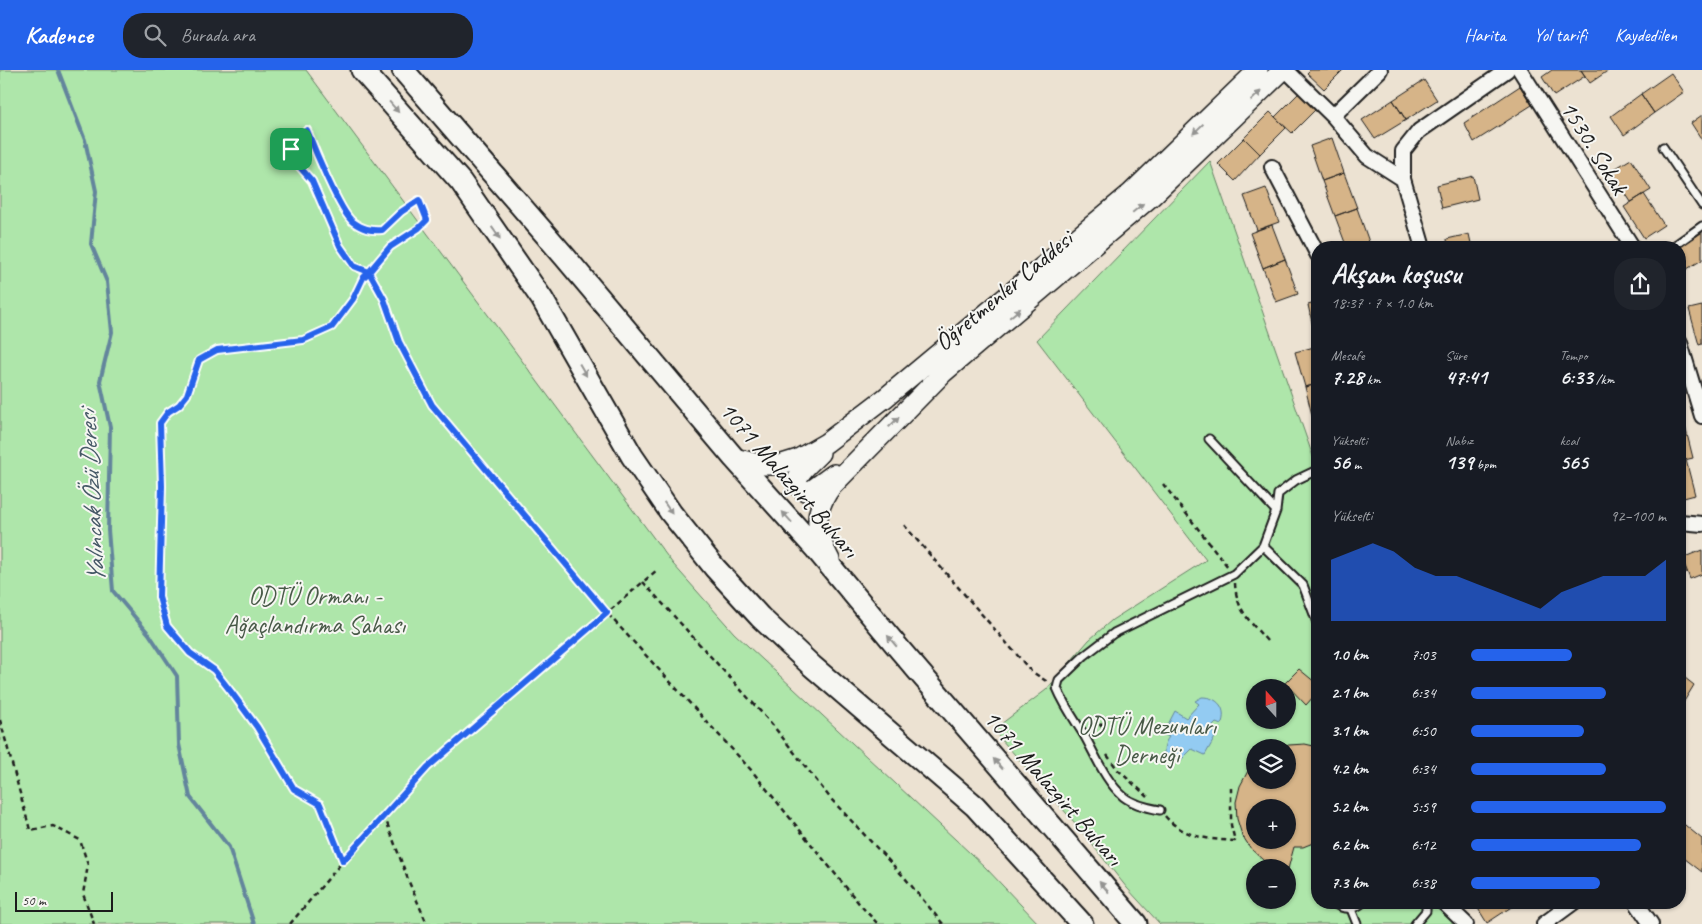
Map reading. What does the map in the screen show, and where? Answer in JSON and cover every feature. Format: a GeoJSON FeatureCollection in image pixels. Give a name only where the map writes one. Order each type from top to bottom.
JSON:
{"type":"FeatureCollection","features":[{"type":"Feature","properties":{"kind":"main road"},"geometry":{"type":"LineString","coordinates":[[362,70],[461,182],[542,299],[632,456],[671,514],[715,568],[760,617],[812,666],[975,806],[1082,924]]}},
{"type":"Feature","properties":{"kind":"main road","name":"1071 Malazgirt Bulvarı"},"geometry":{"type":"LineString","coordinates":[[403,70],[565,257],[734,458],[839,577],[1136,924]]}},
{"type":"Feature","properties":{"kind":"main road","name":"Öğretmenler Caddesi"},"geometry":{"type":"LineString","coordinates":[[839,577],[822,545],[818,523],[818,509],[832,486],[943,373],[1153,195],[1284,70]]}},
{"type":"Feature","properties":{"kind":"main road","name":"Öğretmenler Caddesi"},"geometry":{"type":"LineString","coordinates":[[734,458],[763,465],[779,465],[798,459],[826,443],[885,398],[1131,193],[1251,73]]}},
{"type":"Feature","properties":{"kind":"main road"},"geometry":{"type":"LineString","coordinates":[[846,427],[800,474],[797,481],[800,488],[805,491],[812,490],[867,449]]}},
{"type":"Feature","properties":{"kind":"street"},"geometry":{"type":"LineString","coordinates":[[1284,70],[1332,116],[1367,156],[1403,179]]}},
{"type":"Feature","properties":{"kind":"street"},"geometry":{"type":"LineString","coordinates":[[1332,116],[1380,70]]}},
{"type":"Feature","properties":{"kind":"street"},"geometry":{"type":"LineString","coordinates":[[1420,241],[1403,179],[1403,151],[1419,131],[1507,70]]}},
{"type":"Feature","properties":{"kind":"street","name":"1530. Sokak"},"geometry":{"type":"LineString","coordinates":[[1520,70],[1629,241]]}},
{"type":"Feature","properties":{"kind":"street"},"geometry":{"type":"LineString","coordinates":[[1272,168],[1311,243]]}},
{"type":"Feature","properties":{"kind":"street"},"geometry":{"type":"LineString","coordinates":[[1686,362],[1702,416]]}},
{"type":"Feature","properties":{"kind":"street"},"geometry":{"type":"LineString","coordinates":[[1686,523],[1702,524]]}},
{"type":"Feature","properties":{"kind":"street"},"geometry":{"type":"LineString","coordinates":[[1450,909],[1466,924]]}},
{"type":"Feature","properties":{"kind":"street"},"geometry":{"type":"LineString","coordinates":[[1544,924],[1564,909]]}},
{"type":"Feature","properties":{"kind":"street"},"geometry":{"type":"LineString","coordinates":[[1641,909],[1651,924]]}},
{"type":"Feature","properties":{"kind":"lane"},"geometry":{"type":"LineString","coordinates":[[1663,147],[1702,205]]}},
{"type":"Feature","properties":{"kind":"lane"},"geometry":{"type":"LineString","coordinates":[[1681,241],[1702,226]]}},
{"type":"Feature","properties":{"kind":"lane"},"geometry":{"type":"LineString","coordinates":[[1209,439],[1276,511]]}},
{"type":"Feature","properties":{"kind":"lane"},"geometry":{"type":"LineString","coordinates":[[1160,810],[1151,809],[1125,798],[1110,781],[1084,735],[1064,705],[1057,688],[1060,680],[1084,656],[1114,633],[1234,574],[1263,546],[1276,511],[1278,494],[1302,477],[1311,473]]}},
{"type":"Feature","properties":{"kind":"lane"},"geometry":{"type":"LineString","coordinates":[[1263,546],[1303,585],[1311,606]]}},
{"type":"Feature","properties":{"kind":"lane"},"geometry":{"type":"LineString","coordinates":[[1351,909],[1357,924]]}},
{"type":"Feature","properties":{"kind":"lane"},"geometry":{"type":"LineString","coordinates":[[1418,923],[1426,909]]}},
{"type":"Feature","properties":{"kind":"path"},"geometry":{"type":"LineString","coordinates":[[343,861],[320,804],[294,789],[257,727],[232,693],[214,670],[190,653],[167,626],[159,597],[162,486],[160,423],[168,412],[179,405],[187,395],[199,360],[217,350],[303,340],[332,327],[353,299],[363,278],[369,272],[390,247],[419,228],[427,220],[419,200],[401,212],[382,230],[368,231],[351,221],[331,186],[307,130],[291,149],[298,165],[312,181],[340,246],[354,266],[369,272],[384,299],[399,342],[432,405],[607,613],[752,771],[862,907],[878,924]]}},
{"type":"Feature","properties":{"kind":"path"},"geometry":{"type":"LineString","coordinates":[[1163,484],[1234,574]]}},
{"type":"Feature","properties":{"kind":"path"},"geometry":{"type":"LineString","coordinates":[[904,525],[1031,671],[1057,688]]}},
{"type":"Feature","properties":{"kind":"path"},"geometry":{"type":"LineString","coordinates":[[290,924],[343,861],[428,767],[656,570]]}},
{"type":"Feature","properties":{"kind":"path"},"geometry":{"type":"LineString","coordinates":[[643,582],[771,723],[831,799],[905,878],[943,924]]}},
{"type":"Feature","properties":{"kind":"path"},"geometry":{"type":"LineString","coordinates":[[1235,596],[1239,607],[1267,641]]}},
{"type":"Feature","properties":{"kind":"path"},"geometry":{"type":"LineString","coordinates":[[0,720],[30,830],[53,826],[80,840],[88,865],[83,894],[94,924]]}},
{"type":"Feature","properties":{"kind":"path"},"geometry":{"type":"LineString","coordinates":[[1096,739],[1090,732],[1103,723]]}},
{"type":"Feature","properties":{"kind":"path"},"geometry":{"type":"LineString","coordinates":[[1107,754],[1118,770],[1178,828],[1203,839],[1235,841],[1231,826],[1232,788]]}},
{"type":"Feature","properties":{"kind":"path"},"geometry":{"type":"LineString","coordinates":[[384,815],[408,882],[427,924]]}},
{"type":"Feature","properties":{"kind":"green space","name":"ODTÜ Ormanı - Ağaçlandırma Sahası"},"geometry":{"type":"Polygon","coordinates":[[[0,70],[306,70],[673,564],[734,633],[985,867],[1039,924],[0,924],[0,70]]]}},
{"type":"Feature","properties":{"kind":"green space","name":"ODTÜ Mezunları Derneği"},"geometry":{"type":"Polygon","coordinates":[[[1210,161],[1311,451],[1311,909],[1439,909],[1454,924],[1160,924],[1127,888],[1075,823],[993,730],[1046,690],[1089,640],[1112,620],[1206,560],[1037,340],[1210,161]]]}},
{"type":"Feature","properties":{"kind":"water"},"geometry":{"type":"Polygon","coordinates":[[[1202,697],[1213,699],[1222,709],[1223,719],[1221,725],[1216,723],[1209,730],[1217,734],[1205,755],[1192,749],[1180,761],[1176,759],[1167,760],[1164,748],[1169,737],[1163,734],[1175,711],[1186,718],[1199,704],[1195,701],[1202,697]]]}},
{"type":"Feature","properties":{"kind":"building"},"geometry":{"type":"Polygon","coordinates":[[[1310,70],[1343,70],[1324,89],[1307,73],[1310,70]]]}},
{"type":"Feature","properties":{"kind":"building"},"geometry":{"type":"Polygon","coordinates":[[[1552,70],[1581,70],[1585,76],[1554,96],[1542,77],[1552,70]]]}},
{"type":"Feature","properties":{"kind":"building"},"geometry":{"type":"Polygon","coordinates":[[[1581,70],[1609,70],[1590,83],[1581,70]]]}},
{"type":"Feature","properties":{"kind":"building"},"geometry":{"type":"Polygon","coordinates":[[[1671,73],[1684,92],[1654,113],[1641,94],[1671,73]]]}},
{"type":"Feature","properties":{"kind":"building"},"geometry":{"type":"Polygon","coordinates":[[[1424,80],[1437,100],[1406,120],[1393,100],[1424,80]]]}},
{"type":"Feature","properties":{"kind":"building"},"geometry":{"type":"Polygon","coordinates":[[[1520,86],[1532,105],[1474,142],[1464,123],[1520,86]]]}},
{"type":"Feature","properties":{"kind":"building"},"geometry":{"type":"Polygon","coordinates":[[[1301,91],[1318,107],[1292,133],[1275,117],[1301,91]]]}},
{"type":"Feature","properties":{"kind":"building"},"geometry":{"type":"Polygon","coordinates":[[[1641,94],[1654,113],[1624,135],[1611,116],[1641,94]]]}},
{"type":"Feature","properties":{"kind":"building"},"geometry":{"type":"Polygon","coordinates":[[[1393,100],[1406,120],[1375,139],[1362,120],[1393,100]]]}},
{"type":"Feature","properties":{"kind":"building"},"geometry":{"type":"Polygon","coordinates":[[[1270,112],[1286,128],[1260,154],[1244,138],[1270,112]]]}},
{"type":"Feature","properties":{"kind":"building"},"geometry":{"type":"Polygon","coordinates":[[[1702,115],[1702,140],[1691,123],[1702,115]]]}},
{"type":"Feature","properties":{"kind":"building"},"geometry":{"type":"Polygon","coordinates":[[[1244,138],[1260,154],[1235,181],[1218,164],[1244,138]]]}},
{"type":"Feature","properties":{"kind":"building"},"geometry":{"type":"Polygon","coordinates":[[[1332,138],[1344,173],[1322,181],[1310,146],[1332,138]]]}},
{"type":"Feature","properties":{"kind":"building"},"geometry":{"type":"Polygon","coordinates":[[[1631,159],[1651,190],[1631,202],[1611,171],[1631,159]]]}},
{"type":"Feature","properties":{"kind":"building"},"geometry":{"type":"Polygon","coordinates":[[[1344,173],[1357,208],[1335,216],[1322,181],[1344,173]]]}},
{"type":"Feature","properties":{"kind":"building"},"geometry":{"type":"Polygon","coordinates":[[[1473,176],[1478,199],[1442,208],[1437,185],[1473,176]]]}},
{"type":"Feature","properties":{"kind":"building"},"geometry":{"type":"Polygon","coordinates":[[[1266,188],[1279,222],[1257,230],[1244,196],[1266,188]]]}},
{"type":"Feature","properties":{"kind":"building"},"geometry":{"type":"Polygon","coordinates":[[[1644,194],[1664,225],[1644,238],[1624,207],[1644,194]]]}},
{"type":"Feature","properties":{"kind":"building"},"geometry":{"type":"Polygon","coordinates":[[[1357,208],[1369,241],[1344,241],[1335,216],[1357,208]]]}},
{"type":"Feature","properties":{"kind":"building"},"geometry":{"type":"Polygon","coordinates":[[[1272,225],[1285,259],[1263,268],[1250,233],[1272,225]]]}},
{"type":"Feature","properties":{"kind":"building"},"geometry":{"type":"Polygon","coordinates":[[[1702,232],[1702,260],[1687,269],[1686,268],[1686,243],[1702,232]]]}},
{"type":"Feature","properties":{"kind":"building"},"geometry":{"type":"Polygon","coordinates":[[[1469,234],[1470,241],[1447,241],[1447,239],[1469,234]]]}},
{"type":"Feature","properties":{"kind":"building"},"geometry":{"type":"Polygon","coordinates":[[[1285,259],[1298,294],[1276,302],[1263,268],[1285,259]]]}},
{"type":"Feature","properties":{"kind":"building"},"geometry":{"type":"Polygon","coordinates":[[[1311,304],[1311,318],[1308,305],[1311,304]]]}},
{"type":"Feature","properties":{"kind":"building"},"geometry":{"type":"Polygon","coordinates":[[[1702,306],[1702,344],[1699,345],[1689,309],[1702,306]]]}},
{"type":"Feature","properties":{"kind":"building"},"geometry":{"type":"Polygon","coordinates":[[[1311,348],[1311,386],[1305,387],[1295,352],[1311,348]]]}},
{"type":"Feature","properties":{"kind":"building"},"geometry":{"type":"Polygon","coordinates":[[[1311,386],[1311,411],[1305,387],[1311,386]]]}},
{"type":"Feature","properties":{"kind":"building"},"geometry":{"type":"Polygon","coordinates":[[[1686,430],[1693,458],[1686,460],[1686,430]]]}},
{"type":"Feature","properties":{"kind":"building"},"geometry":{"type":"Polygon","coordinates":[[[1686,460],[1695,495],[1686,497],[1686,460]]]}},
{"type":"Feature","properties":{"kind":"building"},"geometry":{"type":"Polygon","coordinates":[[[1702,550],[1702,574],[1690,579],[1686,568],[1686,556],[1702,550]]]}},
{"type":"Feature","properties":{"kind":"building"},"geometry":{"type":"Polygon","coordinates":[[[1299,669],[1311,679],[1311,699],[1306,705],[1296,695],[1296,679],[1289,679],[1299,669]]]}},
{"type":"Feature","properties":{"kind":"building"},"geometry":{"type":"Polygon","coordinates":[[[1686,679],[1694,685],[1686,698],[1686,679]]]}},
{"type":"Feature","properties":{"kind":"building"},"geometry":{"type":"Polygon","coordinates":[[[1296,745],[1311,745],[1311,844],[1296,847],[1296,799],[1246,799],[1246,841],[1237,819],[1236,802],[1240,786],[1246,775],[1246,789],[1296,789],[1296,745]]]}},
{"type":"Feature","properties":{"kind":"building"},"geometry":{"type":"Polygon","coordinates":[[[1686,826],[1702,839],[1702,872],[1686,860],[1686,826]]]}},
{"type":"Feature","properties":{"kind":"building"},"geometry":{"type":"Polygon","coordinates":[[[1251,849],[1293,849],[1291,859],[1262,859],[1251,849]]]}},
{"type":"Feature","properties":{"kind":"building"},"geometry":{"type":"Polygon","coordinates":[[[1478,909],[1508,909],[1487,923],[1478,909]]]}},
{"type":"Feature","properties":{"kind":"waterway","name":"Yalıncak Özü Deresi"},"geometry":{"type":"LineString","coordinates":[[58,70],[85,140],[96,191],[91,244],[107,282],[112,332],[100,381],[110,427],[108,530],[113,591],[149,634],[177,676],[179,744],[190,797],[229,847],[254,924]]}},
{"type":"Feature","properties":{"kind":"route"},"geometry":{"type":"LineString","coordinates":[[291,149],[298,165],[312,181],[340,246],[354,266],[369,272],[363,278],[353,299],[332,327],[303,340],[217,350],[199,360],[187,395],[179,405],[168,412],[160,423],[162,486],[159,597],[167,626],[190,653],[214,670],[232,693],[257,727],[294,789],[320,804],[343,861],[428,767],[607,613],[432,405],[399,342],[384,299],[369,272],[390,247],[419,228],[427,220],[419,200],[401,212],[382,230],[368,231],[351,221],[331,186],[307,130],[291,149]]}}]}
